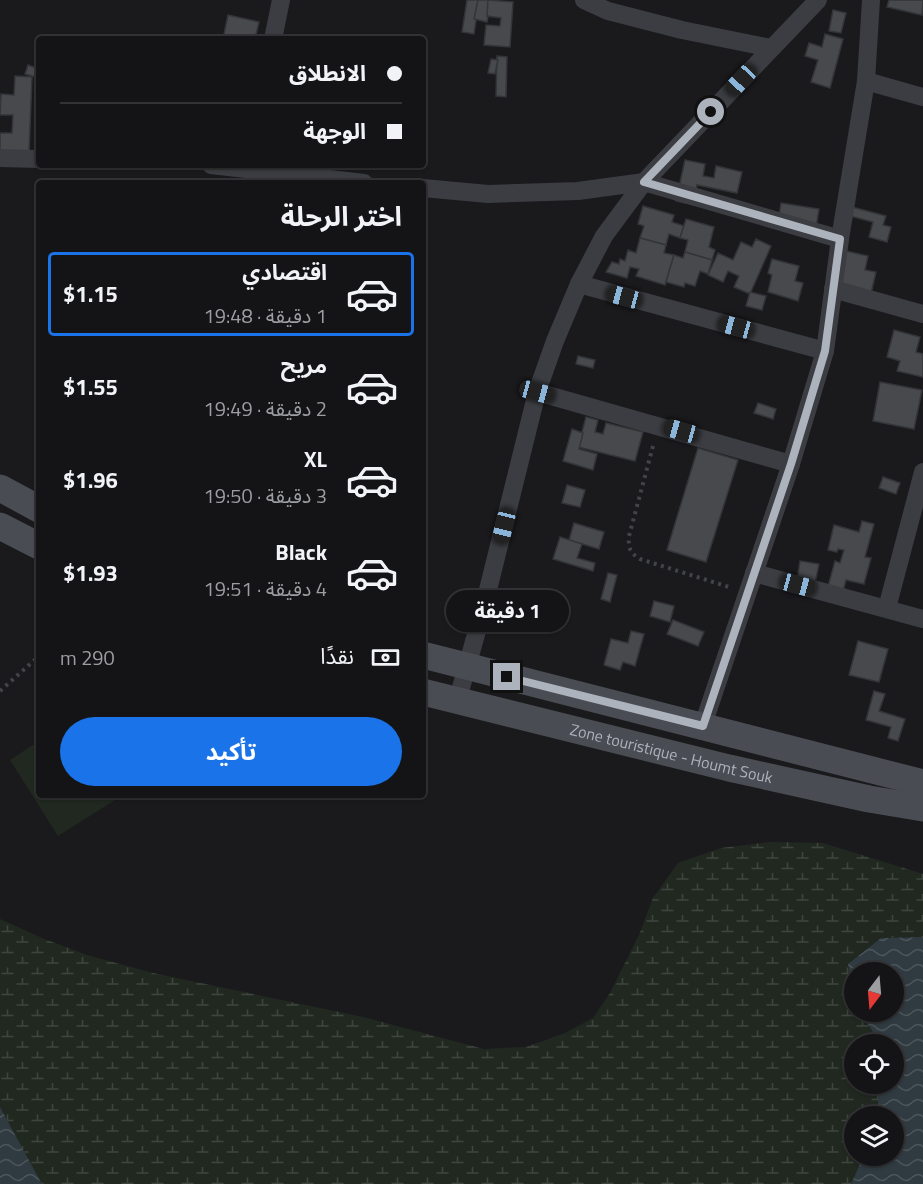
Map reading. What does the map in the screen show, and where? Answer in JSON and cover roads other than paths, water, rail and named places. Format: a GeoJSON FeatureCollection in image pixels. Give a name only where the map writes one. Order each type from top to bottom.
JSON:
{"type":"FeatureCollection","features":[{"type":"Feature","properties":{"kind":"main road"},"geometry":{"type":"LineString","coordinates":[[0,488],[36,507]]}},
{"type":"Feature","properties":{"kind":"main road"},"geometry":{"type":"LineString","coordinates":[[0,526],[36,544]]}},
{"type":"Feature","properties":{"kind":"main road"},"geometry":{"type":"LineString","coordinates":[[426,656],[923,783]]}},
{"type":"Feature","properties":{"kind":"main road","name":"Zone touristique - Houmt Souk"},"geometry":{"type":"LineString","coordinates":[[426,693],[740,771],[869,799],[923,808]]}},
{"type":"Feature","properties":{"kind":"street"},"geometry":{"type":"LineString","coordinates":[[274,36],[281,0]]}},
{"type":"Feature","properties":{"kind":"street"},"geometry":{"type":"LineString","coordinates":[[584,0],[618,14],[771,48]]}},
{"type":"Feature","properties":{"kind":"street"},"geometry":{"type":"LineString","coordinates":[[457,702],[484,606],[537,392],[579,284],[604,236],[644,182],[818,0]]}},
{"type":"Feature","properties":{"kind":"street"},"geometry":{"type":"LineString","coordinates":[[703,726],[791,464],[825,351],[840,239],[866,81],[871,0]]}},
{"type":"Feature","properties":{"kind":"street"},"geometry":{"type":"LineString","coordinates":[[866,81],[923,97]]}},
{"type":"Feature","properties":{"kind":"street"},"geometry":{"type":"LineString","coordinates":[[0,158],[36,159]]}},
{"type":"Feature","properties":{"kind":"street"},"geometry":{"type":"LineString","coordinates":[[260,168],[343,180]]}},
{"type":"Feature","properties":{"kind":"street"},"geometry":{"type":"LineString","coordinates":[[426,188],[499,194],[578,191],[644,182],[840,239]]}},
{"type":"Feature","properties":{"kind":"street"},"geometry":{"type":"LineString","coordinates":[[579,284],[825,351]]}},
{"type":"Feature","properties":{"kind":"street"},"geometry":{"type":"LineString","coordinates":[[833,289],[923,314]]}},
{"type":"Feature","properties":{"kind":"street"},"geometry":{"type":"LineString","coordinates":[[537,392],[791,464]]}},
{"type":"Feature","properties":{"kind":"street"},"geometry":{"type":"LineString","coordinates":[[887,608],[920,494],[923,472]]}},
{"type":"Feature","properties":{"kind":"street"},"geometry":{"type":"LineString","coordinates":[[754,573],[923,619]]}},
{"type":"Feature","properties":{"kind":"water"},"geometry":{"type":"Polygon","coordinates":[[[923,937],[923,1184],[851,1184],[859,1166],[904,1166],[904,1106],[878,1106],[878,1094],[904,1094],[904,1034],[874,1034],[866,1022],[904,1022],[904,962],[851,962],[881,938],[923,937]]]}},
{"type":"Feature","properties":{"kind":"water"},"geometry":{"type":"Polygon","coordinates":[[[0,1107],[42,1184],[0,1184],[0,1107]]]}}]}
